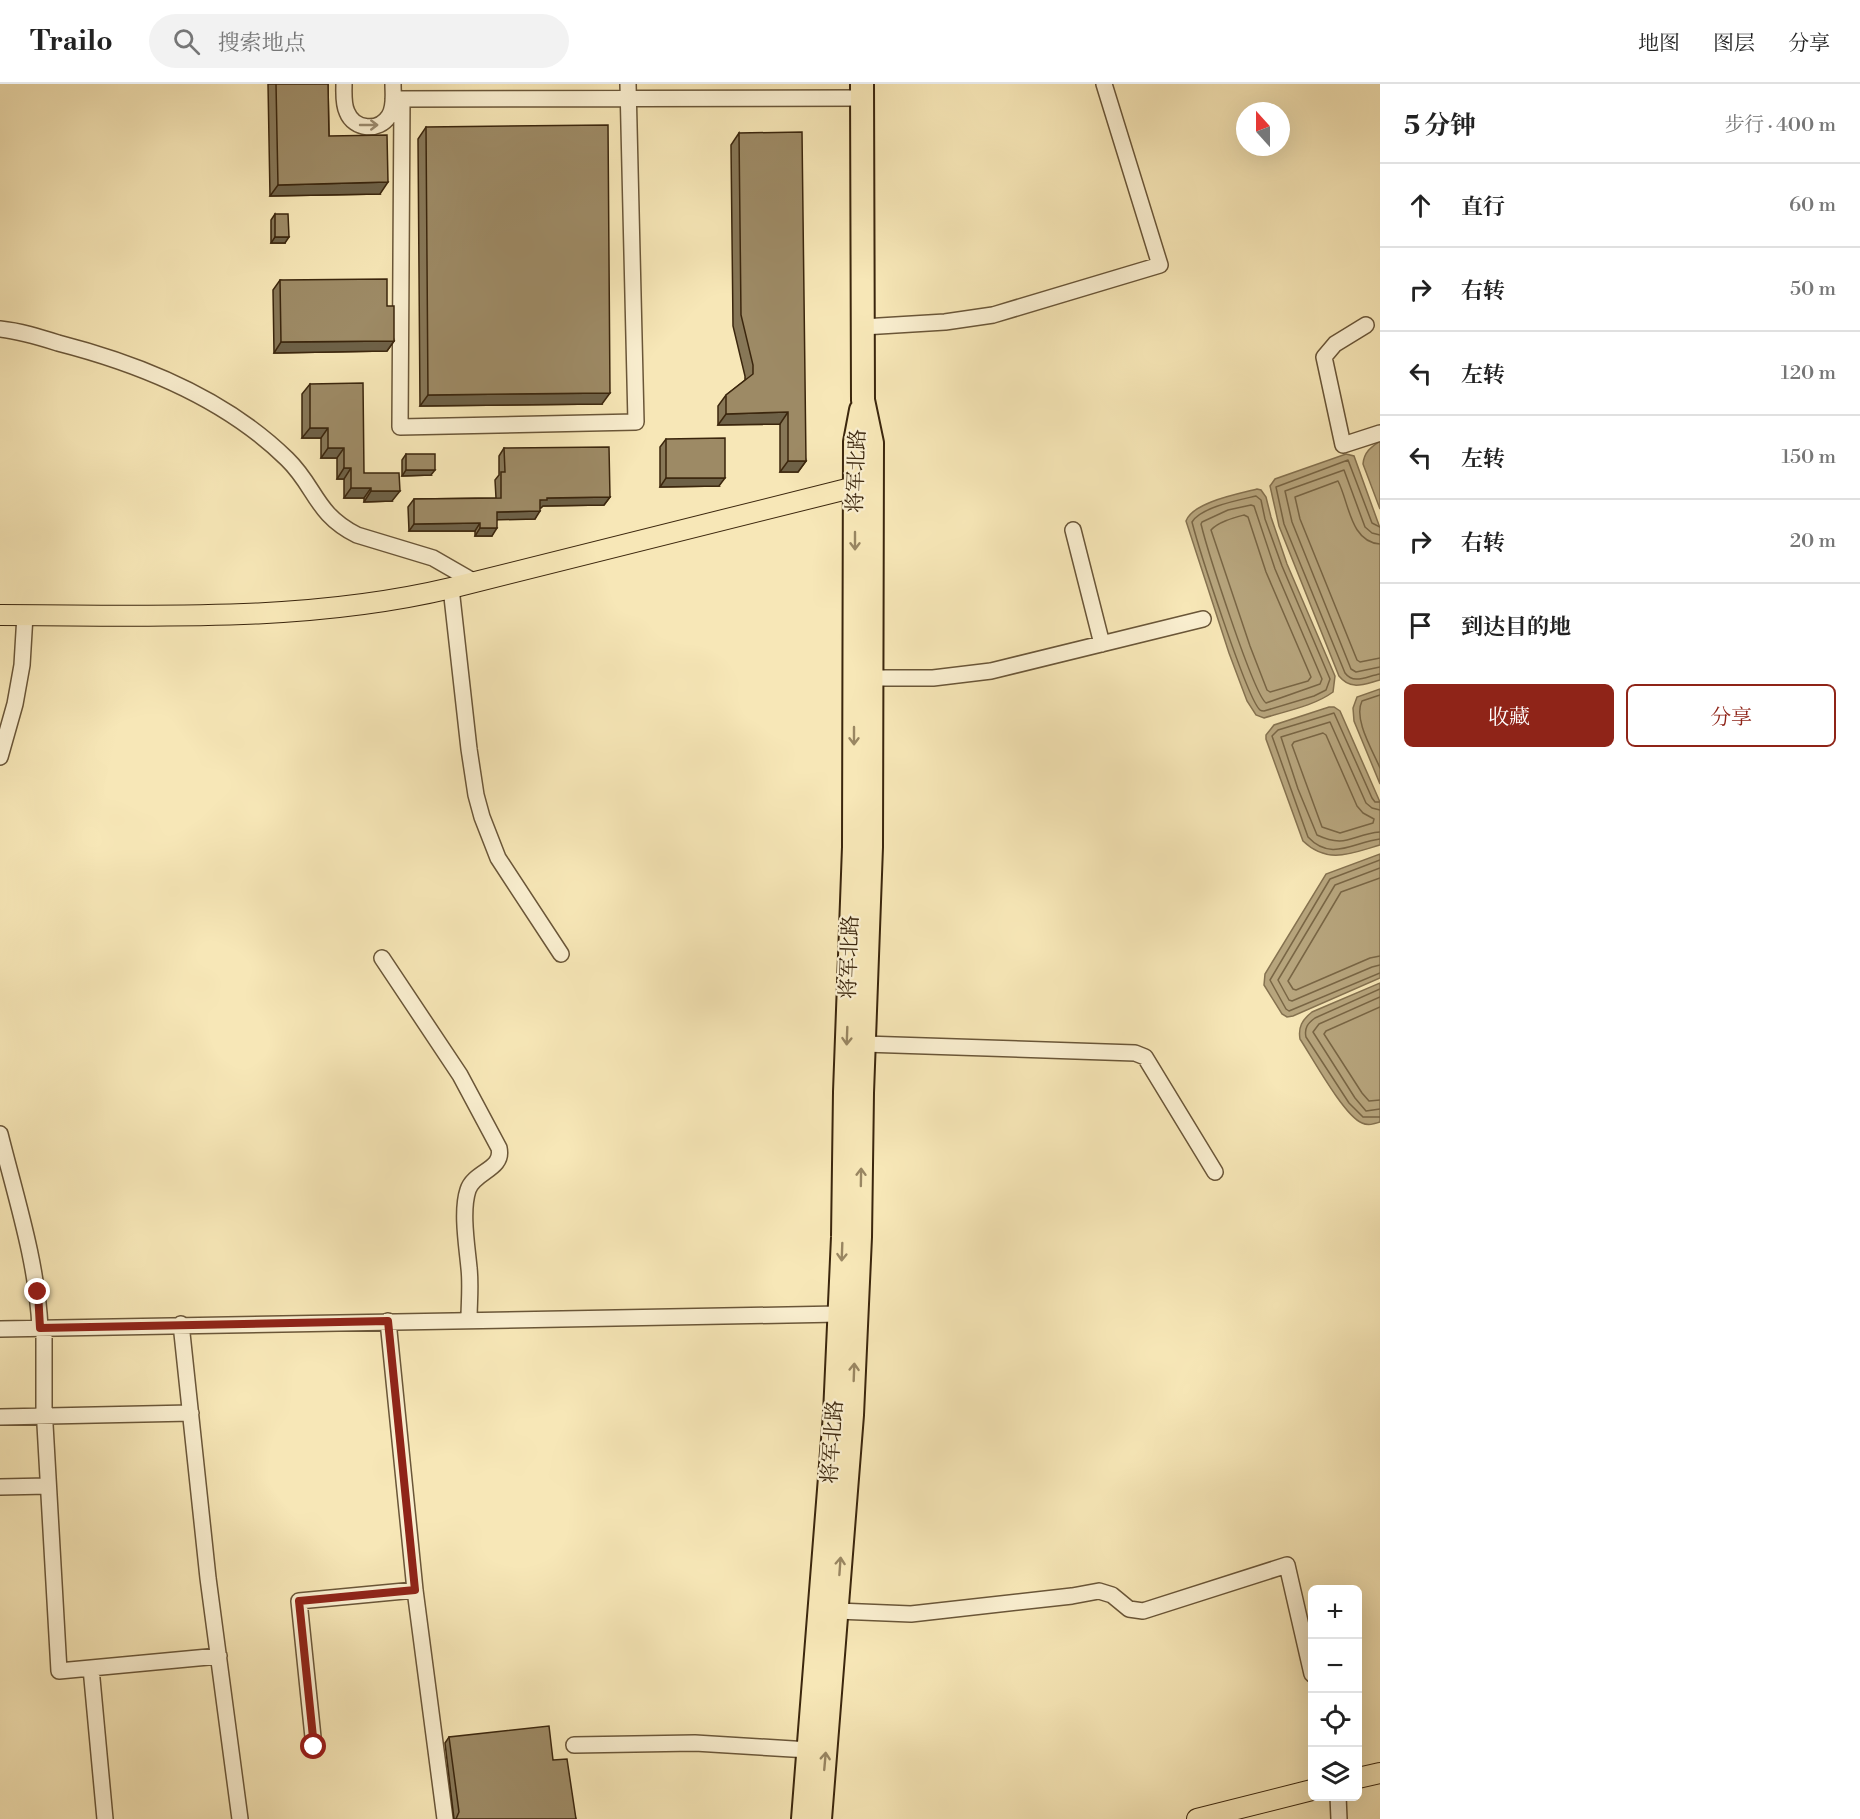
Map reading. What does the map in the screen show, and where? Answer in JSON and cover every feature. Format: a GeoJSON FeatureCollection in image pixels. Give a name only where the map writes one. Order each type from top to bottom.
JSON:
{"type":"FeatureCollection","features":[{"type":"Feature","properties":{"kind":"highway"},"geometry":{"type":"LineString","coordinates":[[862,91],[863,400]]}},
{"type":"Feature","properties":{"kind":"highway","name":"将军北路"},"geometry":{"type":"LineString","coordinates":[[803,1819],[835,1414],[854,846],[855,442],[863,400]]}},
{"type":"Feature","properties":{"kind":"highway","name":"将军北路"},"geometry":{"type":"LineString","coordinates":[[820,1819],[853,1403],[860,1237],[871,847],[872,678],[872,442],[863,400]]}},
{"type":"Feature","properties":{"kind":"main road"},"geometry":{"type":"LineString","coordinates":[[0,615],[239,614],[395,600],[855,487]]}},
{"type":"Feature","properties":{"kind":"main road"},"geometry":{"type":"LineString","coordinates":[[1362,1777],[1380,1773]]}},
{"type":"Feature","properties":{"kind":"main road"},"geometry":{"type":"LineString","coordinates":[[1197,1819],[1308,1791]]}},
{"type":"Feature","properties":{"kind":"street"},"geometry":{"type":"LineString","coordinates":[[344,84],[346,112],[360,126],[373,127],[385,121],[392,110],[396,94]]}},
{"type":"Feature","properties":{"kind":"street"},"geometry":{"type":"LineString","coordinates":[[863,327],[945,322],[993,315],[1160,265],[1104,84]]}},
{"type":"Feature","properties":{"kind":"street"},"geometry":{"type":"LineString","coordinates":[[396,94],[400,427],[636,422],[628,91]]}},
{"type":"Feature","properties":{"kind":"street"},"geometry":{"type":"LineString","coordinates":[[396,94],[862,91]]}},
{"type":"Feature","properties":{"kind":"street"},"geometry":{"type":"LineString","coordinates":[[1366,325],[1335,344],[1324,357],[1343,445],[1380,433]]}},
{"type":"Feature","properties":{"kind":"street"},"geometry":{"type":"LineString","coordinates":[[0,329],[106,355],[178,386],[212,404],[244,423],[287,459],[304,479],[323,510],[346,530],[433,558],[473,581]]}},
{"type":"Feature","properties":{"kind":"street"},"geometry":{"type":"LineString","coordinates":[[1073,530],[1102,644]]}},
{"type":"Feature","properties":{"kind":"street"},"geometry":{"type":"LineString","coordinates":[[451,588],[469,749],[482,817],[498,858],[561,954]]}},
{"type":"Feature","properties":{"kind":"street"},"geometry":{"type":"LineString","coordinates":[[0,757],[15,704],[22,665],[25,615]]}},
{"type":"Feature","properties":{"kind":"street"},"geometry":{"type":"LineString","coordinates":[[872,678],[933,678],[971,674],[1203,619]]}},
{"type":"Feature","properties":{"kind":"street"},"geometry":{"type":"LineString","coordinates":[[382,958],[460,1075],[499,1148],[498,1162],[475,1179],[468,1192],[466,1204],[470,1271],[469,1320]]}},
{"type":"Feature","properties":{"kind":"street"},"geometry":{"type":"LineString","coordinates":[[864,1044],[1135,1053],[1145,1057],[1215,1172]]}},
{"type":"Feature","properties":{"kind":"street"},"geometry":{"type":"LineString","coordinates":[[0,1134],[33,1262],[42,1328],[48,1486],[59,1671],[219,1656]]}},
{"type":"Feature","properties":{"kind":"street"},"geometry":{"type":"LineString","coordinates":[[0,1329],[839,1314]]}},
{"type":"Feature","properties":{"kind":"street"},"geometry":{"type":"LineString","coordinates":[[388,1321],[415,1590],[445,1819]]}},
{"type":"Feature","properties":{"kind":"street"},"geometry":{"type":"LineString","coordinates":[[181,1324],[208,1578],[240,1819]]}},
{"type":"Feature","properties":{"kind":"street"},"geometry":{"type":"LineString","coordinates":[[0,1416],[190,1413]]}},
{"type":"Feature","properties":{"kind":"street"},"geometry":{"type":"LineString","coordinates":[[0,1487],[48,1486]]}},
{"type":"Feature","properties":{"kind":"street"},"geometry":{"type":"LineString","coordinates":[[837,1611],[911,1614],[1099,1591],[1112,1595],[1129,1609],[1143,1611],[1287,1565],[1308,1657]]}},
{"type":"Feature","properties":{"kind":"street"},"geometry":{"type":"LineString","coordinates":[[314,1747],[299,1601],[415,1590]]}},
{"type":"Feature","properties":{"kind":"street"},"geometry":{"type":"LineString","coordinates":[[91,1668],[105,1819]]}},
{"type":"Feature","properties":{"kind":"street"},"geometry":{"type":"LineString","coordinates":[[574,1745],[695,1743],[809,1750]]}},
{"type":"Feature","properties":{"kind":"street"},"geometry":{"type":"LineString","coordinates":[[1338,1801],[1339,1819]]}},
{"type":"Feature","properties":{"kind":"water"},"geometry":{"type":"Polygon","coordinates":[[[1380,441],[1380,509],[1363,464],[1368,450],[1380,441]]]}},
{"type":"Feature","properties":{"kind":"water"},"geometry":{"type":"Polygon","coordinates":[[[1346,454],[1354,456],[1380,528],[1380,680],[1358,685],[1348,684],[1339,676],[1279,526],[1270,486],[1275,479],[1346,454]]]}},
{"type":"Feature","properties":{"kind":"water"},"geometry":{"type":"Polygon","coordinates":[[[1257,489],[1261,490],[1266,497],[1287,564],[1335,676],[1333,692],[1325,697],[1309,705],[1264,718],[1256,715],[1247,701],[1186,521],[1190,514],[1207,504],[1257,489]]]}},
{"type":"Feature","properties":{"kind":"water"},"geometry":{"type":"Polygon","coordinates":[[[1380,689],[1380,784],[1354,721],[1353,708],[1357,697],[1380,689]]]}},
{"type":"Feature","properties":{"kind":"water"},"geometry":{"type":"Polygon","coordinates":[[[1329,707],[1340,711],[1380,802],[1380,845],[1350,854],[1322,853],[1303,841],[1266,739],[1266,735],[1274,725],[1329,707]]]}},
{"type":"Feature","properties":{"kind":"water"},"geometry":{"type":"Polygon","coordinates":[[[1380,854],[1380,978],[1287,1017],[1282,1014],[1264,985],[1265,974],[1326,874],[1380,854]]]}},
{"type":"Feature","properties":{"kind":"water"},"geometry":{"type":"Polygon","coordinates":[[[1380,983],[1380,1122],[1366,1124],[1346,1109],[1320,1072],[1300,1039],[1300,1027],[1312,1012],[1380,983]]]}},
{"type":"Feature","properties":{"kind":"building"},"geometry":{"type":"Polygon","coordinates":[[[276,84],[328,84],[329,136],[387,135],[388,182],[278,185],[276,84]]]}},
{"type":"Feature","properties":{"kind":"building"},"geometry":{"type":"Polygon","coordinates":[[[608,125],[610,393],[428,395],[426,127],[608,125]]]}},
{"type":"Feature","properties":{"kind":"building"},"geometry":{"type":"Polygon","coordinates":[[[802,132],[806,461],[788,461],[788,412],[726,414],[726,395],[753,374],[741,315],[739,133],[802,132]]]}},
{"type":"Feature","properties":{"kind":"building"},"geometry":{"type":"Polygon","coordinates":[[[275,214],[288,214],[289,237],[275,237],[275,214]]]}},
{"type":"Feature","properties":{"kind":"building"},"geometry":{"type":"Polygon","coordinates":[[[387,279],[387,306],[394,306],[394,341],[281,342],[280,280],[387,279]]]}},
{"type":"Feature","properties":{"kind":"building"},"geometry":{"type":"Polygon","coordinates":[[[363,383],[364,473],[399,473],[400,491],[351,488],[351,468],[344,468],[344,448],[328,448],[328,428],[310,428],[310,384],[363,383]]]}},
{"type":"Feature","properties":{"kind":"building"},"geometry":{"type":"Polygon","coordinates":[[[725,438],[725,478],[666,478],[666,439],[725,438]]]}},
{"type":"Feature","properties":{"kind":"building"},"geometry":{"type":"Polygon","coordinates":[[[609,447],[610,497],[547,498],[547,500],[540,500],[540,511],[497,512],[497,528],[480,528],[480,523],[414,524],[414,499],[501,498],[501,472],[505,472],[504,448],[609,447]]]}},
{"type":"Feature","properties":{"kind":"building"},"geometry":{"type":"Polygon","coordinates":[[[406,454],[435,454],[435,470],[406,470],[406,454]]]}},
{"type":"Feature","properties":{"kind":"building"},"geometry":{"type":"Polygon","coordinates":[[[549,1726],[553,1760],[567,1759],[576,1819],[456,1819],[459,1812],[449,1737],[549,1726]]]}},
{"type":"Feature","properties":{"kind":"route"},"geometry":{"type":"LineString","coordinates":[[38,1292],[40,1328],[388,1321],[415,1590],[299,1601],[314,1747]]}}]}
